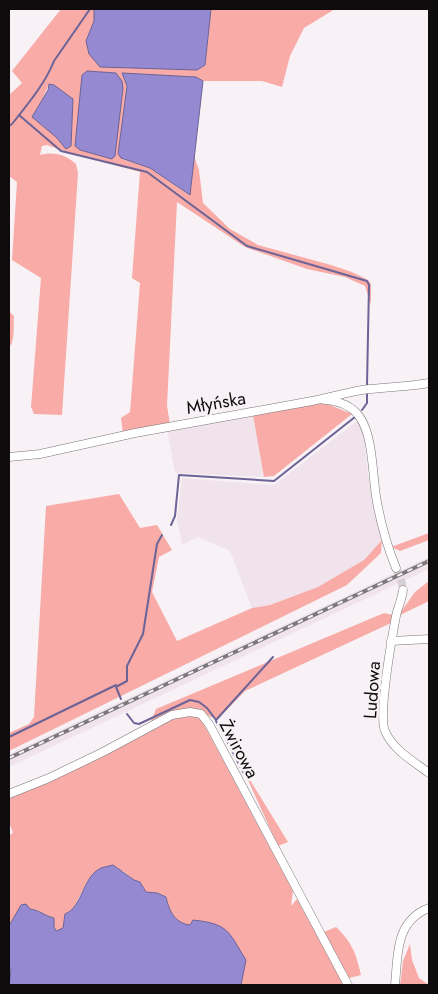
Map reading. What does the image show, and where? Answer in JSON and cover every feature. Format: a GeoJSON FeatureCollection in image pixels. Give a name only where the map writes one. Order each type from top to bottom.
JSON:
{"type":"FeatureCollection","features":[{"type":"Feature","properties":{"kind":"street","name":"Młyńska"},"geometry":{"type":"LineString","coordinates":[[9,457],[40,454],[170,427],[325,400],[330,396],[361,390],[429,383]]}},
{"type":"Feature","properties":{"kind":"street"},"geometry":{"type":"LineString","coordinates":[[325,400],[341,403],[351,408],[363,421],[369,444],[378,512],[396,568]]}},
{"type":"Feature","properties":{"kind":"street","name":"Ludowa"},"geometry":{"type":"LineString","coordinates":[[403,590],[392,641],[383,703],[383,725],[388,737],[398,749],[429,773]]}},
{"type":"Feature","properties":{"kind":"street"},"geometry":{"type":"LineString","coordinates":[[392,641],[429,639]]}},
{"type":"Feature","properties":{"kind":"street","name":"Żwirowa"},"geometry":{"type":"LineString","coordinates":[[9,794],[97,755],[172,714],[190,712],[202,714],[348,985]]}},
{"type":"Feature","properties":{"kind":"street"},"geometry":{"type":"LineString","coordinates":[[395,985],[399,939],[407,924],[422,911],[429,908]]}},
{"type":"Feature","properties":{"kind":"shaded area"},"geometry":{"type":"Polygon","coordinates":[[[61,9],[94,9],[94,21],[86,41],[205,65],[211,9],[335,9],[304,28],[290,56],[282,87],[262,81],[203,81],[196,77],[122,74],[127,86],[118,154],[122,159],[150,168],[189,195],[194,156],[199,170],[203,203],[230,229],[258,245],[331,265],[368,280],[371,284],[371,305],[365,286],[345,277],[307,269],[245,247],[177,202],[167,406],[170,424],[123,434],[121,418],[130,412],[140,283],[132,278],[140,172],[47,145],[42,146],[40,155],[50,153],[64,156],[76,164],[78,173],[62,415],[34,414],[31,407],[41,278],[12,260],[17,182],[9,176],[9,95],[22,83],[12,71],[61,9]],[[49,84],[43,98],[56,137],[67,149],[49,84]]]}},
{"type":"Feature","properties":{"kind":"shaded area"},"geometry":{"type":"Polygon","coordinates":[[[94,9],[211,9],[205,65],[197,70],[100,67],[89,54],[86,41],[94,21],[94,9]]]}},
{"type":"Feature","properties":{"kind":"shaded area"},"geometry":{"type":"Polygon","coordinates":[[[87,71],[116,73],[122,81],[123,88],[115,156],[112,159],[80,150],[75,146],[82,75],[87,71]]]}},
{"type":"Feature","properties":{"kind":"shaded area"},"geometry":{"type":"Polygon","coordinates":[[[122,73],[196,77],[203,81],[190,195],[150,168],[121,158],[118,154],[127,86],[122,73]]]}},
{"type":"Feature","properties":{"kind":"shaded area"},"geometry":{"type":"Polygon","coordinates":[[[49,84],[54,85],[73,99],[71,146],[66,149],[56,137],[32,117],[48,90],[49,84]]]}},
{"type":"Feature","properties":{"kind":"shaded area"},"geometry":{"type":"Polygon","coordinates":[[[9,311],[14,316],[13,338],[9,346],[9,311]]]}},
{"type":"Feature","properties":{"kind":"shaded area"},"geometry":{"type":"Polygon","coordinates":[[[325,403],[352,414],[274,476],[264,477],[253,415],[325,403]]]}},
{"type":"Feature","properties":{"kind":"shaded area"},"geometry":{"type":"Polygon","coordinates":[[[253,415],[264,477],[175,473],[167,429],[253,415]]]}},
{"type":"Feature","properties":{"kind":"shaded area"},"geometry":{"type":"Polygon","coordinates":[[[357,421],[364,434],[368,475],[382,540],[364,560],[318,587],[270,605],[252,608],[230,551],[198,537],[182,545],[177,518],[182,478],[274,485],[357,421]]]}},
{"type":"Feature","properties":{"kind":"shaded area"},"geometry":{"type":"Polygon","coordinates":[[[119,494],[140,528],[157,525],[172,550],[159,557],[152,592],[177,641],[252,608],[270,605],[318,587],[364,560],[382,540],[381,553],[347,585],[9,751],[9,733],[29,724],[34,717],[46,506],[119,494]]]}},
{"type":"Feature","properties":{"kind":"shaded area"},"geometry":{"type":"Polygon","coordinates":[[[429,533],[429,540],[400,551],[391,547],[429,533]]]}},
{"type":"Feature","properties":{"kind":"shaded area"},"geometry":{"type":"Polygon","coordinates":[[[429,557],[429,569],[9,767],[9,754],[429,557]]]}},
{"type":"Feature","properties":{"kind":"shaded area"},"geometry":{"type":"Polygon","coordinates":[[[429,581],[429,601],[398,616],[415,592],[429,581]]]}},
{"type":"Feature","properties":{"kind":"shaded area"},"geometry":{"type":"Polygon","coordinates":[[[384,613],[393,615],[391,623],[245,691],[217,720],[199,711],[184,709],[176,710],[151,721],[156,709],[384,613]]]}},
{"type":"Feature","properties":{"kind":"shaded area"},"geometry":{"type":"Polygon","coordinates":[[[190,715],[200,717],[293,891],[291,906],[297,899],[344,985],[241,985],[246,960],[190,926],[180,922],[173,916],[166,897],[157,893],[146,892],[140,882],[134,880],[123,871],[88,880],[72,911],[65,914],[63,928],[56,931],[54,918],[30,909],[12,921],[9,926],[9,835],[13,833],[9,822],[9,797],[173,717],[190,715]]]}},
{"type":"Feature","properties":{"kind":"shaded area"},"geometry":{"type":"Polygon","coordinates":[[[242,767],[288,842],[278,846],[242,767]]]}},
{"type":"Feature","properties":{"kind":"shaded area"},"geometry":{"type":"Polygon","coordinates":[[[113,865],[134,880],[140,882],[146,892],[157,893],[166,897],[173,915],[180,922],[190,925],[193,920],[205,922],[221,927],[226,931],[246,960],[241,985],[9,985],[11,969],[9,968],[9,926],[21,905],[26,904],[30,909],[54,918],[56,931],[63,928],[65,914],[76,905],[90,878],[101,868],[113,865]]]}},
{"type":"Feature","properties":{"kind":"shaded area"},"geometry":{"type":"Polygon","coordinates":[[[336,927],[353,949],[361,975],[349,978],[324,932],[336,927]]]}},
{"type":"Feature","properties":{"kind":"shaded area"},"geometry":{"type":"Polygon","coordinates":[[[410,944],[412,960],[419,978],[429,985],[400,985],[403,961],[410,944]]]}},
{"type":"Feature","properties":{"kind":"waterway"},"geometry":{"type":"LineString","coordinates":[[9,126],[35,94],[46,78],[54,61],[90,9]]}},
{"type":"Feature","properties":{"kind":"waterway"},"geometry":{"type":"LineString","coordinates":[[19,115],[61,151],[147,172],[247,246],[367,281],[369,285],[367,385]]}},
{"type":"Feature","properties":{"kind":"waterway"},"geometry":{"type":"LineString","coordinates":[[362,410],[367,403],[367,394]]}},
{"type":"Feature","properties":{"kind":"waterway"},"geometry":{"type":"LineString","coordinates":[[171,525],[175,516],[179,475],[274,481],[355,417]]}},
{"type":"Feature","properties":{"kind":"waterway"},"geometry":{"type":"LineString","coordinates":[[121,699],[116,687],[127,681],[127,666],[143,634],[157,544],[162,535]]}},
{"type":"Feature","properties":{"kind":"waterway"},"geometry":{"type":"LineString","coordinates":[[127,714],[134,723],[139,724],[190,700],[199,702],[207,708],[216,720],[273,657]]}},
{"type":"Feature","properties":{"kind":"waterway"},"geometry":{"type":"LineString","coordinates":[[9,737],[116,685]]}},
{"type":"Feature","properties":{"kind":"waterway"},"geometry":{"type":"LineString","coordinates":[[216,721],[222,732]]}},
{"type":"Feature","properties":{"kind":"waterway"},"geometry":{"type":"LineString","coordinates":[[227,741],[243,772]]}},
{"type":"Feature","properties":{"kind":"tunnel"},"geometry":{"type":"LineString","coordinates":[[396,568],[403,590]]}},
{"type":"Feature","properties":{"kind":"railway"},"geometry":{"type":"LineString","coordinates":[[9,758],[429,561]]}}]}
